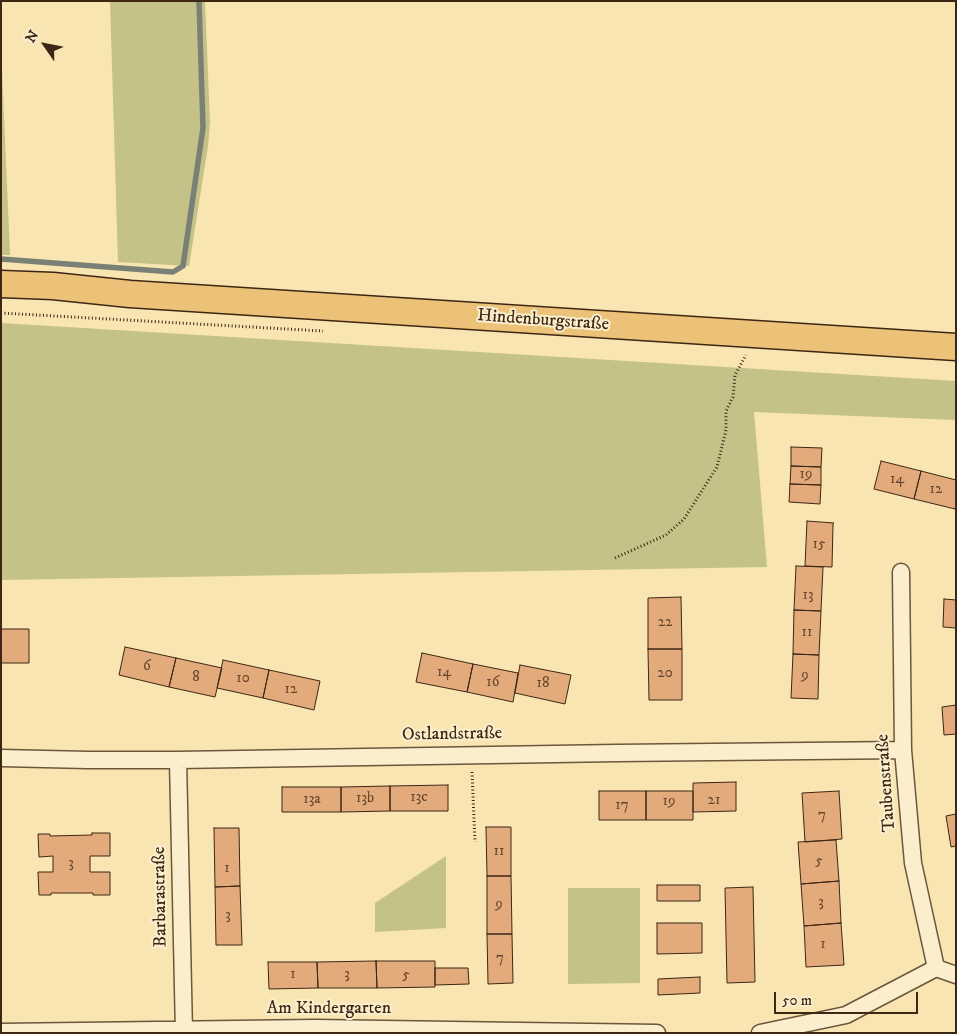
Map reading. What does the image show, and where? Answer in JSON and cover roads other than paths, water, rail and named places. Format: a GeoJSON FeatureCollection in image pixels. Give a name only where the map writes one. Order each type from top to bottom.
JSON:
{"type":"FeatureCollection","features":[{"type":"Feature","properties":{"kind":"main road","name":"Hindenburgstraße"},"geometry":{"type":"LineString","coordinates":[[1,284],[52,286],[130,294],[956,346]]}},
{"type":"Feature","properties":{"kind":"main road","name":"Hindenburgstraße"},"geometry":{"type":"LineString","coordinates":[[1,295],[130,294]]}},
{"type":"Feature","properties":{"kind":"street","name":"Taubenstraße"},"geometry":{"type":"LineString","coordinates":[[901,572],[902,750],[913,863],[936,968]]}},
{"type":"Feature","properties":{"kind":"street","name":"Ostlandstraße"},"geometry":{"type":"LineString","coordinates":[[1,758],[178,760],[902,750]]}},
{"type":"Feature","properties":{"kind":"street","name":"Barbarastraße"},"geometry":{"type":"LineString","coordinates":[[178,760],[184,1032]]}},
{"type":"Feature","properties":{"kind":"street"},"geometry":{"type":"LineString","coordinates":[[760,1033],[846,1015],[936,968],[956,975]]}},
{"type":"Feature","properties":{"kind":"street","name":"Am Kindergarten"},"geometry":{"type":"LineString","coordinates":[[1,1032],[184,1032],[315,1028],[657,1033]]}},
{"type":"Feature","properties":{"kind":"waterway"},"geometry":{"type":"LineString","coordinates":[[1,259],[173,272],[183,266],[203,128],[199,1]]}}]}
